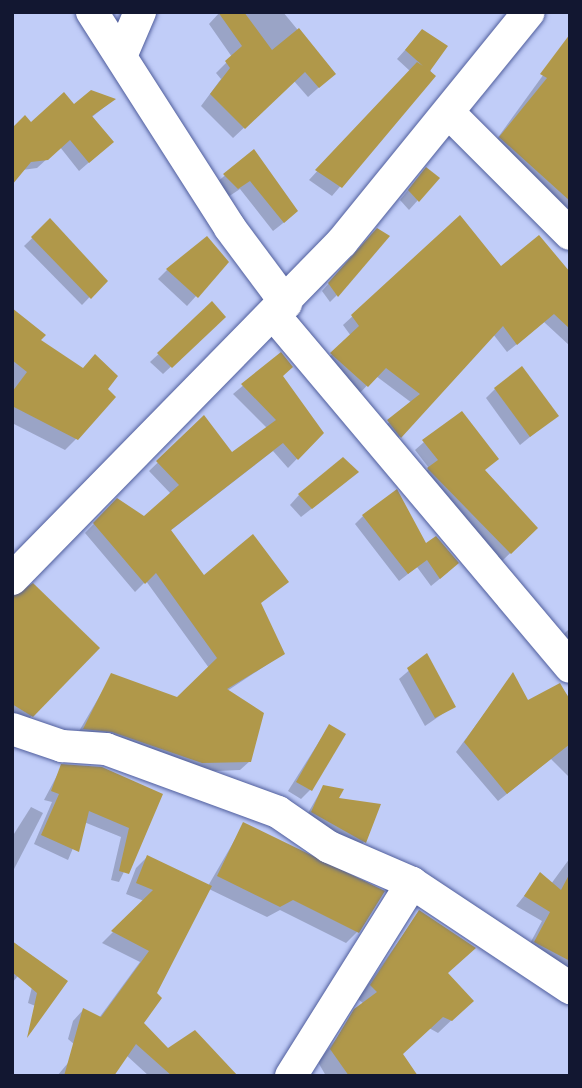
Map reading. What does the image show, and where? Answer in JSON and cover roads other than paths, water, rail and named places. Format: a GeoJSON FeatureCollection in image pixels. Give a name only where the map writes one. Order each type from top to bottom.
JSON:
{"type":"FeatureCollection","features":[{"type":"Feature","properties":{"kind":"street"},"geometry":{"type":"LineString","coordinates":[[92,12],[122,54],[280,309],[570,667]]}},
{"type":"Feature","properties":{"kind":"street"},"geometry":{"type":"LineString","coordinates":[[122,54],[140,12]]}},
{"type":"Feature","properties":{"kind":"street"},"geometry":{"type":"LineString","coordinates":[[12,579],[280,309],[449,113],[529,12]]}},
{"type":"Feature","properties":{"kind":"street"},"geometry":{"type":"LineString","coordinates":[[449,113],[570,234]]}},
{"type":"Feature","properties":{"kind":"street"},"geometry":{"type":"LineString","coordinates":[[12,729],[62,746],[106,749],[265,807],[329,847],[412,883],[570,988]]}},
{"type":"Feature","properties":{"kind":"street"},"geometry":{"type":"LineString","coordinates":[[290,1076],[412,883]]}}]}
